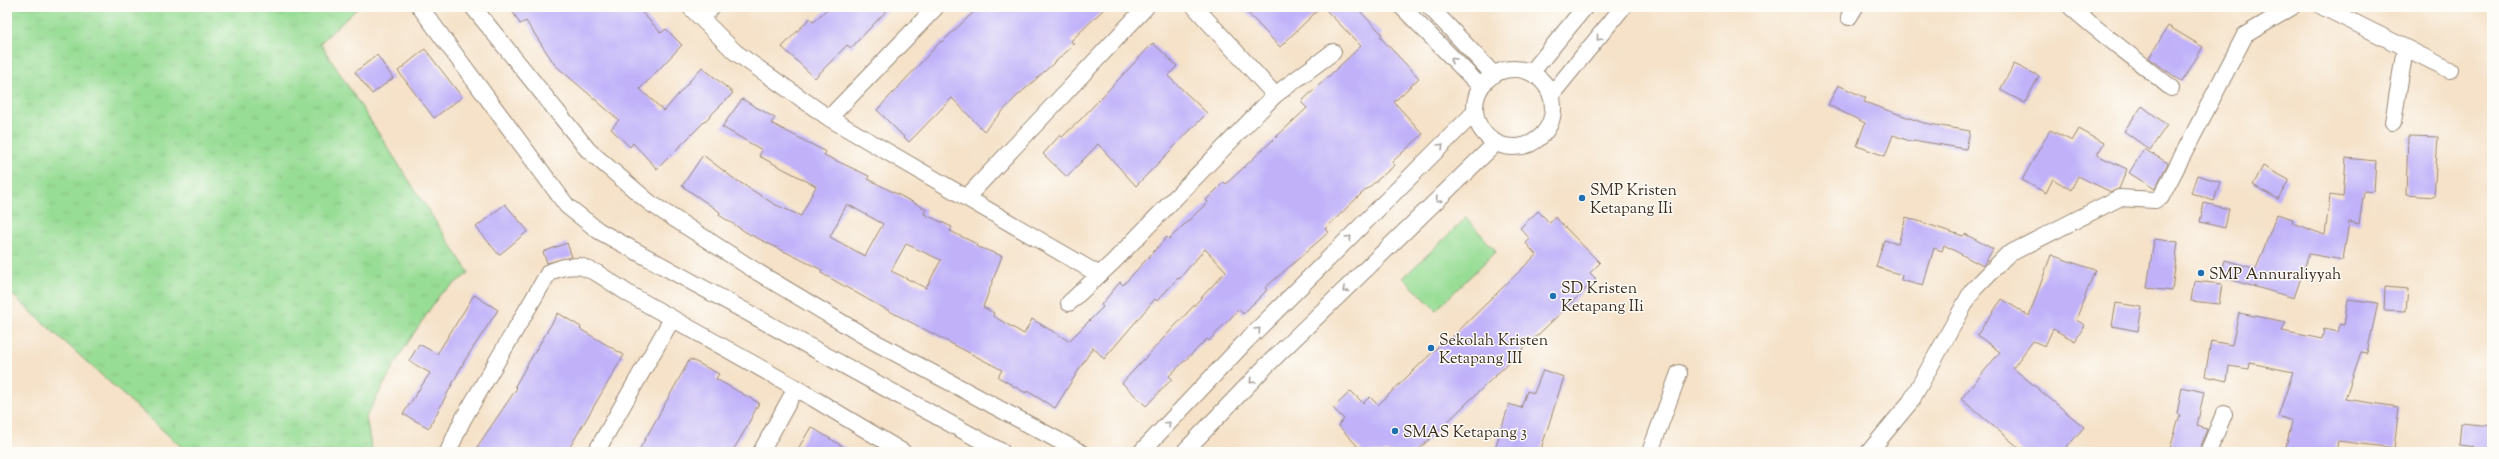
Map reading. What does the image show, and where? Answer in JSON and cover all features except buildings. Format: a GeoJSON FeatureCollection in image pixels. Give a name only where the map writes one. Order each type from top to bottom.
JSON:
{"type":"FeatureCollection","features":[{"type":"Feature","properties":{"kind":"street"},"geometry":{"type":"LineString","coordinates":[[420,7],[567,206],[599,231],[1002,452]]}},
{"type":"Feature","properties":{"kind":"street"},"geometry":{"type":"LineString","coordinates":[[473,7],[562,121],[588,150],[650,203],[752,269],[871,340],[1080,452]]}},
{"type":"Feature","properties":{"kind":"street"},"geometry":{"type":"LineString","coordinates":[[829,118],[936,7]]}},
{"type":"Feature","properties":{"kind":"street"},"geometry":{"type":"LineString","coordinates":[[966,198],[1146,7]]}},
{"type":"Feature","properties":{"kind":"street"},"geometry":{"type":"LineString","coordinates":[[1195,7],[1275,95]]}},
{"type":"Feature","properties":{"kind":"street"},"geometry":{"type":"LineString","coordinates":[[1402,7],[1481,87]]}},
{"type":"Feature","properties":{"kind":"street"},"geometry":{"type":"LineString","coordinates":[[1430,7],[1494,75]]}},
{"type":"Feature","properties":{"kind":"street"},"geometry":{"type":"LineString","coordinates":[[1531,73],[1585,7]]}},
{"type":"Feature","properties":{"kind":"street"},"geometry":{"type":"LineString","coordinates":[[1551,95],[1623,7]]}},
{"type":"Feature","properties":{"kind":"street"},"geometry":{"type":"LineString","coordinates":[[2071,7],[2097,31],[2132,56],[2171,88]]}},
{"type":"Feature","properties":{"kind":"street"},"geometry":{"type":"LineString","coordinates":[[1869,452],[1911,401],[1972,291],[2007,255],[2119,198],[2155,200],[2161,197],[2246,35],[2292,7]]}},
{"type":"Feature","properties":{"kind":"street"},"geometry":{"type":"LineString","coordinates":[[2323,7],[2450,70]]}},
{"type":"Feature","properties":{"kind":"street"},"geometry":{"type":"LineString","coordinates":[[701,10],[735,52],[829,118],[1098,274]]}},
{"type":"Feature","properties":{"kind":"street"},"geometry":{"type":"LineString","coordinates":[[2393,122],[2405,49]]}},
{"type":"Feature","properties":{"kind":"street"},"geometry":{"type":"LineString","coordinates":[[1069,303],[1275,95],[1333,52]]}},
{"type":"Feature","properties":{"kind":"street"},"geometry":{"type":"LineString","coordinates":[[1512,69],[1531,73],[1543,83],[1551,95],[1552,118],[1540,138],[1523,147],[1507,147],[1496,143],[1486,136],[1478,124],[1475,112],[1476,99],[1481,87],[1494,75],[1512,69]]}},
{"type":"Feature","properties":{"kind":"street"},"geometry":{"type":"LineString","coordinates":[[1141,452],[1247,340],[1475,112]]}},
{"type":"Feature","properties":{"kind":"street"},"geometry":{"type":"LineString","coordinates":[[1184,452],[1266,366],[1496,143]]}},
{"type":"Feature","properties":{"kind":"street"},"geometry":{"type":"LineString","coordinates":[[448,452],[462,421],[549,272],[564,266],[580,266],[597,273],[672,319],[796,388],[903,452]]}},
{"type":"Feature","properties":{"kind":"street"},"geometry":{"type":"LineString","coordinates":[[596,452],[672,319]]}},
{"type":"Feature","properties":{"kind":"street"},"geometry":{"type":"LineString","coordinates":[[1650,452],[1679,373]]}},
{"type":"Feature","properties":{"kind":"street"},"geometry":{"type":"LineString","coordinates":[[761,452],[796,388]]}},
{"type":"Feature","properties":{"kind":"street"},"geometry":{"type":"LineString","coordinates":[[2208,452],[2224,414]]}},
{"type":"Feature","properties":{"kind":"green space"},"geometry":{"type":"Polygon","coordinates":[[[7,7],[359,7],[320,43],[469,273],[440,294],[401,353],[366,417],[372,452],[187,452],[7,290],[7,7]]]}},
{"type":"Feature","properties":{"kind":"green space"},"geometry":{"type":"Polygon","coordinates":[[[1466,218],[1496,251],[1436,310],[1403,278],[1466,218]]]}},
{"type":"Feature","properties":{"kind":"place","name":"SMP Kristen Ketapang IIi"},"geometry":{"type":"Point","coordinates":[1582,198]}},
{"type":"Feature","properties":{"kind":"place","name":"SMP Annuraliyyah"},"geometry":{"type":"Point","coordinates":[2201,273]}},
{"type":"Feature","properties":{"kind":"place","name":"SD Kristen Ketapang IIi"},"geometry":{"type":"Point","coordinates":[1553,296]}},
{"type":"Feature","properties":{"kind":"place","name":"Sekolah Kristen Ketapang III"},"geometry":{"type":"Point","coordinates":[1431,348]}},
{"type":"Feature","properties":{"kind":"place","name":"SMAS Ketapang 3"},"geometry":{"type":"Point","coordinates":[1395,431]}}]}
